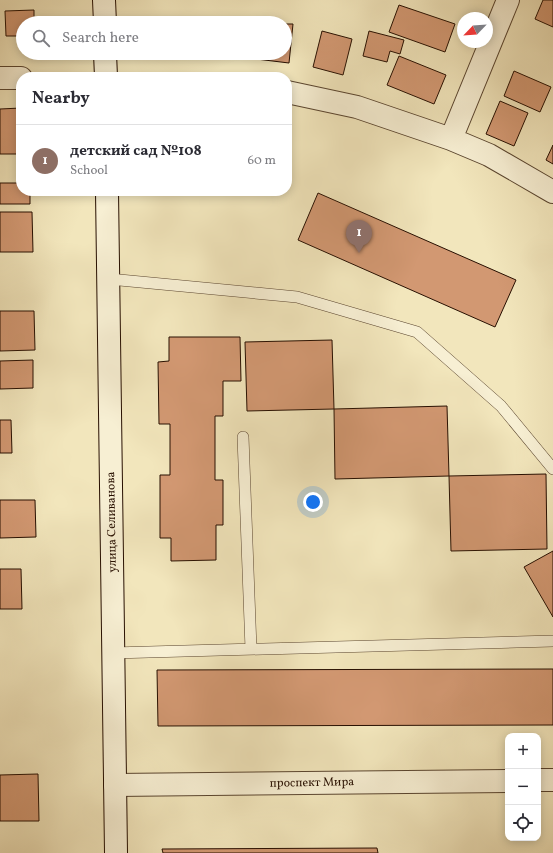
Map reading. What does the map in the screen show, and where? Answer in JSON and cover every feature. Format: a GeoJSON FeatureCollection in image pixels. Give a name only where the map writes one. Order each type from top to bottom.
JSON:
{"type":"FeatureCollection","features":[{"type":"Feature","properties":{"kind":"street"},"geometry":{"type":"LineString","coordinates":[[104,0],[105,16]]}},
{"type":"Feature","properties":{"kind":"street"},"geometry":{"type":"LineString","coordinates":[[451,139],[508,0]]}},
{"type":"Feature","properties":{"kind":"street"},"geometry":{"type":"LineString","coordinates":[[105,60],[106,72]]}},
{"type":"Feature","properties":{"kind":"street"},"geometry":{"type":"LineString","coordinates":[[0,78],[16,78]]}},
{"type":"Feature","properties":{"kind":"street"},"geometry":{"type":"LineString","coordinates":[[292,93],[357,107],[451,139],[489,155],[553,192]]}},
{"type":"Feature","properties":{"kind":"street","name":"улица Селиванова"},"geometry":{"type":"LineString","coordinates":[[107,196],[116,853]]}},
{"type":"Feature","properties":{"kind":"street"},"geometry":{"type":"LineString","coordinates":[[541,780],[553,780]]}},
{"type":"Feature","properties":{"kind":"street","name":"проспект Мира"},"geometry":{"type":"LineString","coordinates":[[116,786],[505,781]]}},
{"type":"Feature","properties":{"kind":"lane"},"geometry":{"type":"LineString","coordinates":[[109,279],[297,297],[416,332],[501,406],[553,469]]}},
{"type":"Feature","properties":{"kind":"lane"},"geometry":{"type":"LineString","coordinates":[[243,438],[251,650]]}},
{"type":"Feature","properties":{"kind":"lane"},"geometry":{"type":"LineString","coordinates":[[114,654],[553,641]]}},
{"type":"Feature","properties":{"kind":"building"},"geometry":{"type":"Polygon","coordinates":[[[543,0],[553,0],[553,27],[535,19],[543,0]]]}},
{"type":"Feature","properties":{"kind":"building"},"geometry":{"type":"Polygon","coordinates":[[[399,5],[455,24],[445,52],[389,32],[399,5]]]}},
{"type":"Feature","properties":{"kind":"building"},"geometry":{"type":"Polygon","coordinates":[[[34,10],[34,16],[16,16],[16,36],[6,36],[5,11],[34,10]]]}},
{"type":"Feature","properties":{"kind":"building"},"geometry":{"type":"Polygon","coordinates":[[[322,31],[352,39],[343,75],[313,67],[322,31]]]}},
{"type":"Feature","properties":{"kind":"building"},"geometry":{"type":"Polygon","coordinates":[[[369,31],[404,40],[400,54],[390,51],[387,62],[363,56],[369,31]]]}},
{"type":"Feature","properties":{"kind":"building"},"geometry":{"type":"Polygon","coordinates":[[[399,56],[446,75],[434,104],[387,85],[399,56]]]}},
{"type":"Feature","properties":{"kind":"building"},"geometry":{"type":"Polygon","coordinates":[[[264,60],[289,60],[289,63],[264,60]]]}},
{"type":"Feature","properties":{"kind":"building"},"geometry":{"type":"Polygon","coordinates":[[[514,71],[551,87],[540,112],[504,96],[514,71]]]}},
{"type":"Feature","properties":{"kind":"building"},"geometry":{"type":"Polygon","coordinates":[[[500,101],[528,113],[514,146],[486,134],[500,101]]]}},
{"type":"Feature","properties":{"kind":"building"},"geometry":{"type":"Polygon","coordinates":[[[16,108],[16,154],[0,154],[0,109],[16,108]]]}},
{"type":"Feature","properties":{"kind":"building"},"geometry":{"type":"Polygon","coordinates":[[[553,145],[553,164],[546,160],[553,145]]]}},
{"type":"Feature","properties":{"kind":"building"},"geometry":{"type":"Polygon","coordinates":[[[0,183],[16,183],[16,196],[30,196],[30,204],[0,204],[0,183]]]}},
{"type":"Feature","properties":{"kind":"building"},"geometry":{"type":"Polygon","coordinates":[[[318,193],[516,280],[495,327],[298,240],[318,193]]]}},
{"type":"Feature","properties":{"kind":"building"},"geometry":{"type":"Polygon","coordinates":[[[0,212],[32,212],[33,252],[0,252],[0,212]]]}},
{"type":"Feature","properties":{"kind":"building"},"geometry":{"type":"Polygon","coordinates":[[[0,311],[34,311],[35,350],[0,351],[0,311]]]}},
{"type":"Feature","properties":{"kind":"building"},"geometry":{"type":"Polygon","coordinates":[[[169,337],[240,337],[241,381],[223,381],[223,416],[215,416],[215,480],[223,480],[223,525],[216,525],[216,560],[171,561],[171,538],[160,538],[160,475],[170,475],[170,424],[159,424],[158,362],[169,361],[169,337]]]}},
{"type":"Feature","properties":{"kind":"building"},"geometry":{"type":"Polygon","coordinates":[[[332,340],[334,409],[247,411],[245,342],[332,340]]]}},
{"type":"Feature","properties":{"kind":"building"},"geometry":{"type":"Polygon","coordinates":[[[33,360],[33,388],[0,389],[0,361],[33,360]]]}},
{"type":"Feature","properties":{"kind":"building"},"geometry":{"type":"Polygon","coordinates":[[[447,406],[449,476],[335,479],[334,409],[447,406]]]}},
{"type":"Feature","properties":{"kind":"building"},"geometry":{"type":"Polygon","coordinates":[[[0,420],[11,420],[12,453],[0,453],[0,420]]]}},
{"type":"Feature","properties":{"kind":"building"},"geometry":{"type":"Polygon","coordinates":[[[546,474],[547,549],[451,551],[449,476],[546,474]]]}},
{"type":"Feature","properties":{"kind":"building"},"geometry":{"type":"Polygon","coordinates":[[[0,500],[35,500],[36,537],[0,538],[0,500]]]}},
{"type":"Feature","properties":{"kind":"building"},"geometry":{"type":"Polygon","coordinates":[[[553,551],[553,617],[524,567],[553,551]]]}},
{"type":"Feature","properties":{"kind":"building"},"geometry":{"type":"Polygon","coordinates":[[[0,569],[21,569],[22,609],[0,609],[0,569]]]}},
{"type":"Feature","properties":{"kind":"building"},"geometry":{"type":"Polygon","coordinates":[[[553,669],[553,725],[158,726],[157,670],[553,669]]]}},
{"type":"Feature","properties":{"kind":"building"},"geometry":{"type":"Polygon","coordinates":[[[38,774],[39,821],[0,821],[0,775],[38,774]]]}},
{"type":"Feature","properties":{"kind":"building"},"geometry":{"type":"Polygon","coordinates":[[[377,848],[378,853],[163,853],[162,849],[377,848]]]}},
{"type":"Feature","properties":{"kind":"place","name":"детский сад №108"},"geometry":{"type":"Point","coordinates":[359,253]}}]}
